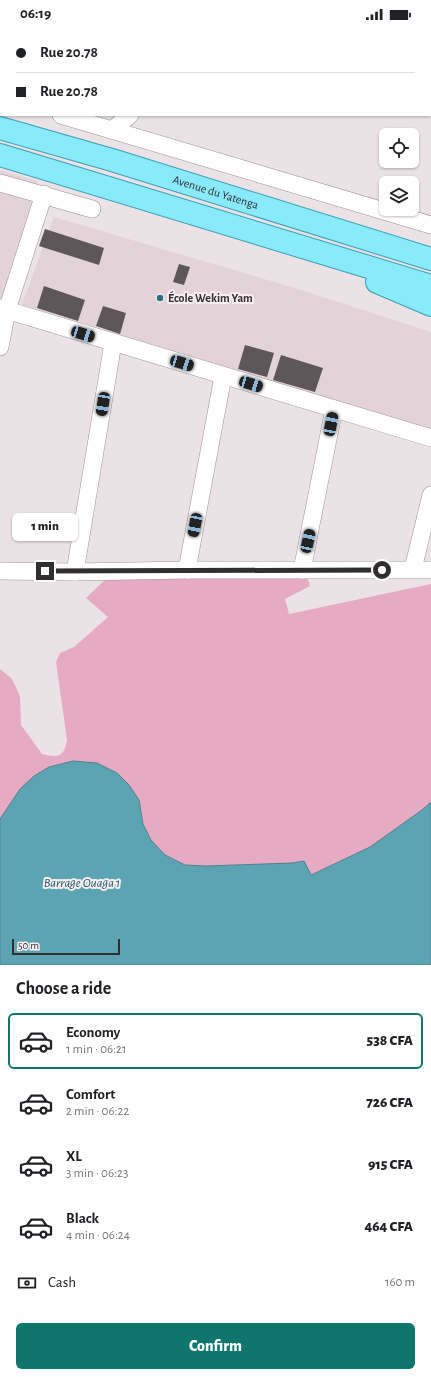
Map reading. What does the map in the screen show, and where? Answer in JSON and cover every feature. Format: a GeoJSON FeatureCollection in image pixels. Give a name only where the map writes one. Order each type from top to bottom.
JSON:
{"type":"FeatureCollection","features":[{"type":"Feature","properties":{"kind":"main road","name":"Avenue du Yatenga"},"geometry":{"type":"LineString","coordinates":[[0,128],[119,162],[431,259]]}},
{"type":"Feature","properties":{"kind":"main road"},"geometry":{"type":"LineString","coordinates":[[0,155],[431,286]]}},
{"type":"Feature","properties":{"kind":"main road"},"geometry":{"type":"LineString","coordinates":[[282,241],[431,305]]}},
{"type":"Feature","properties":{"kind":"street"},"geometry":{"type":"LineString","coordinates":[[64,116],[431,226]]}},
{"type":"Feature","properties":{"kind":"street"},"geometry":{"type":"LineString","coordinates":[[112,130],[129,116]]}},
{"type":"Feature","properties":{"kind":"street"},"geometry":{"type":"LineString","coordinates":[[0,183],[44,194],[92,209]]}},
{"type":"Feature","properties":{"kind":"street"},"geometry":{"type":"LineString","coordinates":[[0,347],[3,309],[44,194]]}},
{"type":"Feature","properties":{"kind":"street"},"geometry":{"type":"LineString","coordinates":[[3,309],[431,438]]}},
{"type":"Feature","properties":{"kind":"street"},"geometry":{"type":"LineString","coordinates":[[75,572],[113,343]]}},
{"type":"Feature","properties":{"kind":"street"},"geometry":{"type":"LineString","coordinates":[[187,570],[223,376]]}},
{"type":"Feature","properties":{"kind":"street"},"geometry":{"type":"LineString","coordinates":[[302,570],[334,409]]}},
{"type":"Feature","properties":{"kind":"street"},"geometry":{"type":"LineString","coordinates":[[413,569],[431,495]]}},
{"type":"Feature","properties":{"kind":"street"},"geometry":{"type":"LineString","coordinates":[[0,571],[431,570]]}},
{"type":"Feature","properties":{"kind":"shaded area"},"geometry":{"type":"Polygon","coordinates":[[[0,170],[38,181],[3,302],[0,301],[0,170]]]}},
{"type":"Feature","properties":{"kind":"shaded area","name":"École Wekim Yam"},"geometry":{"type":"Polygon","coordinates":[[[54,217],[298,289],[431,332],[431,432],[21,307],[54,217]]]}},
{"type":"Feature","properties":{"kind":"shaded area"},"geometry":{"type":"Polygon","coordinates":[[[111,574],[307,576],[310,586],[285,599],[289,614],[431,584],[431,802],[370,847],[310,875],[303,861],[292,863],[206,866],[185,865],[165,855],[151,840],[143,824],[139,800],[129,785],[117,773],[97,763],[73,761],[49,767],[20,789],[0,819],[0,669],[11,678],[20,697],[21,725],[42,754],[53,756],[60,755],[66,746],[67,740],[56,662],[60,653],[74,647],[108,617],[86,598],[111,574]]]}},
{"type":"Feature","properties":{"kind":"water","name":"Barrage Ouaga 1"},"geometry":{"type":"Polygon","coordinates":[[[73,761],[97,763],[117,773],[129,785],[139,800],[143,824],[151,840],[165,855],[185,865],[206,866],[292,863],[304,861],[311,875],[370,847],[431,802],[431,965],[0,965],[0,819],[20,789],[34,776],[49,767],[73,761]]]}},
{"type":"Feature","properties":{"kind":"building"},"geometry":{"type":"Polygon","coordinates":[[[45,229],[104,248],[99,265],[39,246],[45,229]]]}},
{"type":"Feature","properties":{"kind":"building"},"geometry":{"type":"Polygon","coordinates":[[[179,264],[190,267],[184,285],[173,282],[179,264]]]}},
{"type":"Feature","properties":{"kind":"building"},"geometry":{"type":"Polygon","coordinates":[[[44,286],[85,300],[78,321],[37,308],[44,286]]]}},
{"type":"Feature","properties":{"kind":"building"},"geometry":{"type":"Polygon","coordinates":[[[103,306],[126,313],[120,334],[96,326],[103,306]]]}},
{"type":"Feature","properties":{"kind":"building"},"geometry":{"type":"Polygon","coordinates":[[[245,345],[274,353],[267,377],[238,369],[245,345]]]}},
{"type":"Feature","properties":{"kind":"building"},"geometry":{"type":"Polygon","coordinates":[[[281,355],[323,368],[315,392],[273,380],[281,355]]]}},
{"type":"Feature","properties":{"kind":"place","name":"École Wekim Yam"},"geometry":{"type":"Point","coordinates":[160,298]}},
{"type":"Feature","properties":{"kind":"route"},"geometry":{"type":"LineString","coordinates":[[45,571],[382,570]]}}]}
